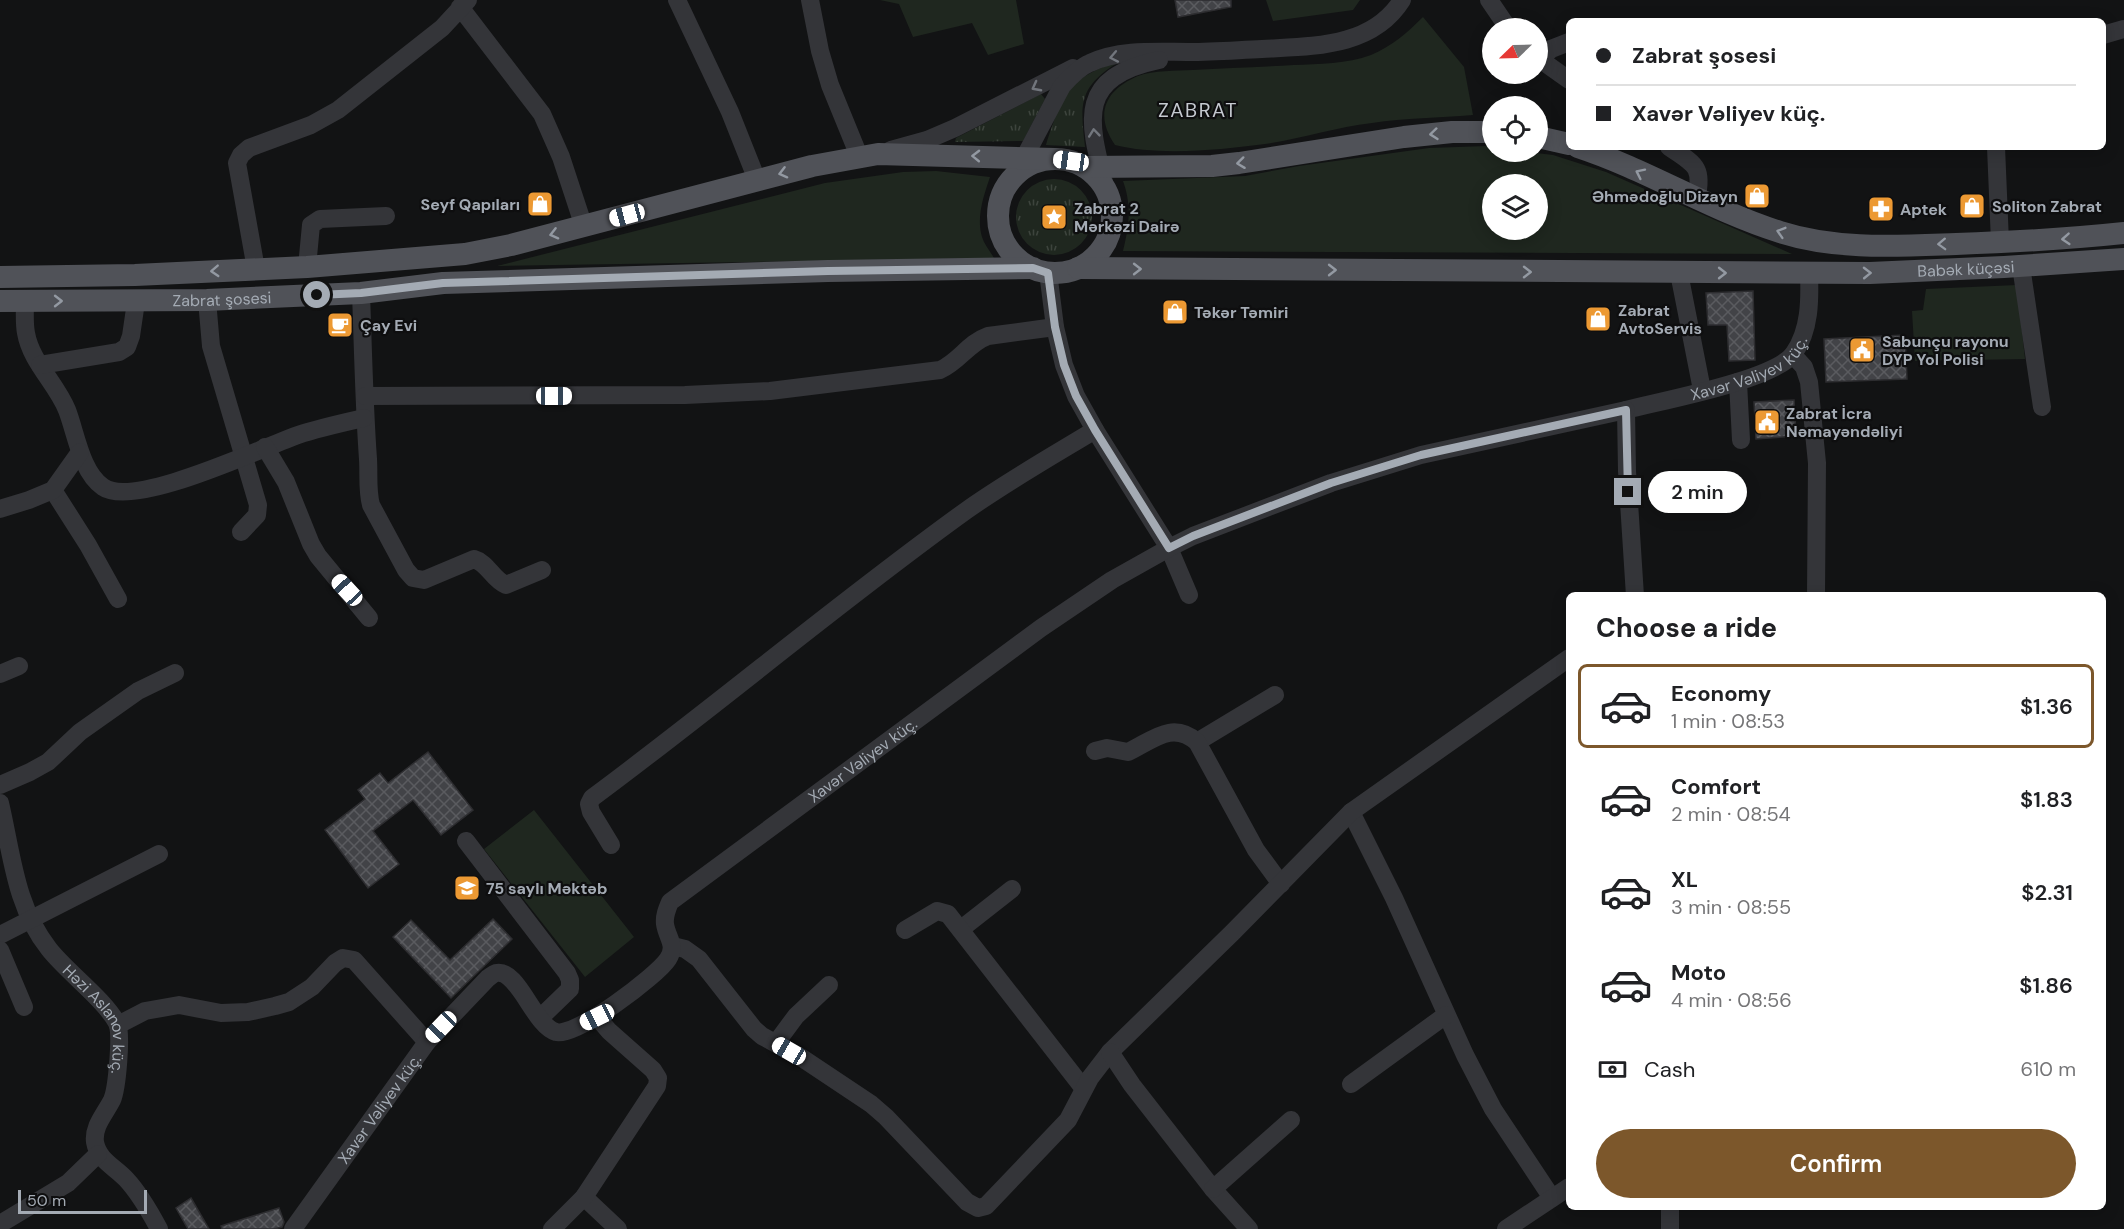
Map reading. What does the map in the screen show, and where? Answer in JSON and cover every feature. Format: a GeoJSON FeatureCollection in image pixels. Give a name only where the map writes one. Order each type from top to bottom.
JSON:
{"type":"FeatureCollection","features":[{"type":"Feature","properties":{"kind":"main road"},"geometry":{"type":"LineString","coordinates":[[1093,166],[1106,190],[1113,220],[1109,235],[1097,255],[1078,268],[1064,273],[1040,270],[1020,260],[1009,249],[1002,235],[999,204],[1005,189],[1014,177],[1026,167],[1040,161],[1055,159],[1093,166],[1212,166],[1404,137],[1452,132],[1482,132]]}},
{"type":"Feature","properties":{"kind":"main road"},"geometry":{"type":"LineString","coordinates":[[1548,139],[1566,143]]}},
{"type":"Feature","properties":{"kind":"main road"},"geometry":{"type":"LineString","coordinates":[[1586,150],[1633,169],[1696,200]]}},
{"type":"Feature","properties":{"kind":"main road","name":"Zabrat şosesi"},"geometry":{"type":"LineString","coordinates":[[0,277],[307,267],[465,254],[511,245],[757,180],[868,155],[1055,159]]}},
{"type":"Feature","properties":{"kind":"main road","name":"Babək küçəsi"},"geometry":{"type":"LineString","coordinates":[[1696,200],[1751,222],[1811,240],[1842,244],[1899,246],[2000,242],[2124,233]]}},
{"type":"Feature","properties":{"kind":"main road","name":"Babək küçəsi"},"geometry":{"type":"LineString","coordinates":[[1078,268],[1870,273],[2124,259]]}},
{"type":"Feature","properties":{"kind":"main road","name":"Zabrat şosesi"},"geometry":{"type":"LineString","coordinates":[[0,301],[207,300],[361,293],[443,283],[828,271],[1040,270]]}},
{"type":"Feature","properties":{"kind":"street"},"geometry":{"type":"LineString","coordinates":[[677,0],[730,112],[757,180]]}},
{"type":"Feature","properties":{"kind":"street"},"geometry":{"type":"LineString","coordinates":[[810,0],[820,51],[830,85],[868,155],[927,140],[956,128],[1059,75],[1089,63],[1144,52],[1317,46],[1342,42],[1384,22],[1402,0]]}},
{"type":"Feature","properties":{"kind":"street"},"geometry":{"type":"LineString","coordinates":[[1490,0],[1502,18]]}},
{"type":"Feature","properties":{"kind":"street"},"geometry":{"type":"LineString","coordinates":[[256,269],[237,163],[241,155],[249,148],[311,125],[338,110],[442,28],[464,3],[542,114],[561,157],[584,227]]}},
{"type":"Feature","properties":{"kind":"street"},"geometry":{"type":"LineString","coordinates":[[2106,34],[2124,28]]}},
{"type":"Feature","properties":{"kind":"street"},"geometry":{"type":"LineString","coordinates":[[1548,51],[1566,43]]}},
{"type":"Feature","properties":{"kind":"street"},"geometry":{"type":"LineString","coordinates":[[1093,166],[1093,121],[1095,100],[1100,90],[1111,78],[1123,71],[1145,63],[1193,52]]}},
{"type":"Feature","properties":{"kind":"street"},"geometry":{"type":"LineString","coordinates":[[1014,177],[1062,86],[1089,63]]}},
{"type":"Feature","properties":{"kind":"street"},"geometry":{"type":"LineString","coordinates":[[1548,66],[1566,78]]}},
{"type":"Feature","properties":{"kind":"street"},"geometry":{"type":"LineString","coordinates":[[1674,150],[1698,169],[1700,182],[1696,200]]}},
{"type":"Feature","properties":{"kind":"street"},"geometry":{"type":"LineString","coordinates":[[1996,150],[2000,242]]}},
{"type":"Feature","properties":{"kind":"street"},"geometry":{"type":"LineString","coordinates":[[307,267],[311,225],[314,222],[320,219],[386,216]]}},
{"type":"Feature","properties":{"kind":"street"},"geometry":{"type":"LineString","coordinates":[[2021,266],[2042,408]]}},
{"type":"Feature","properties":{"kind":"street"},"geometry":{"type":"LineString","coordinates":[[1040,270],[1064,365],[1076,396],[1169,548],[1189,595]]}},
{"type":"Feature","properties":{"kind":"street"},"geometry":{"type":"LineString","coordinates":[[1679,273],[1702,390]]}},
{"type":"Feature","properties":{"kind":"street","name":"Xavər Vəliyev küç."},"geometry":{"type":"LineString","coordinates":[[293,1229],[427,1042],[488,978],[496,973],[504,974],[513,980],[547,1027],[558,1033],[597,1017],[657,971],[669,957],[673,946],[665,925],[670,902],[1041,628],[1112,580],[1193,536],[1331,483],[1421,455],[1626,410],[1738,382],[1775,369],[1793,356],[1803,338],[1808,316],[1809,273]]}},
{"type":"Feature","properties":{"kind":"street"},"geometry":{"type":"LineString","coordinates":[[361,293],[364,418],[369,465],[368,494],[371,505],[406,570],[413,578],[424,580],[474,559],[482,561],[498,581],[506,585],[542,570]]}},
{"type":"Feature","properties":{"kind":"street"},"geometry":{"type":"LineString","coordinates":[[207,300],[211,346],[258,505],[257,515],[241,532]]}},
{"type":"Feature","properties":{"kind":"street"},"geometry":{"type":"LineString","coordinates":[[25,301],[26,334],[40,365],[66,409],[80,452],[95,482],[105,489],[122,493],[148,489],[244,459],[265,447],[301,434],[364,418]]}},
{"type":"Feature","properties":{"kind":"street"},"geometry":{"type":"LineString","coordinates":[[40,365],[119,352],[127,347],[136,302]]}},
{"type":"Feature","properties":{"kind":"street"},"geometry":{"type":"LineString","coordinates":[[364,396],[642,396],[770,390],[940,370],[951,365],[978,340],[988,336],[1055,327]]}},
{"type":"Feature","properties":{"kind":"street"},"geometry":{"type":"LineString","coordinates":[[1793,356],[1804,367],[1809,382],[1816,451],[1816,592]]}},
{"type":"Feature","properties":{"kind":"street"},"geometry":{"type":"LineString","coordinates":[[1738,382],[1741,440]]}},
{"type":"Feature","properties":{"kind":"street"},"geometry":{"type":"LineString","coordinates":[[1626,410],[1627,471],[1635,592]]}},
{"type":"Feature","properties":{"kind":"street"},"geometry":{"type":"LineString","coordinates":[[610,845],[591,812],[589,804],[592,798],[672,739],[866,586],[969,509],[1095,430]]}},
{"type":"Feature","properties":{"kind":"street"},"geometry":{"type":"LineString","coordinates":[[265,447],[286,482],[318,556],[369,618]]}},
{"type":"Feature","properties":{"kind":"street"},"geometry":{"type":"LineString","coordinates":[[0,509],[53,490],[80,452]]}},
{"type":"Feature","properties":{"kind":"street"},"geometry":{"type":"LineString","coordinates":[[53,490],[88,545],[118,599]]}},
{"type":"Feature","properties":{"kind":"street"},"geometry":{"type":"LineString","coordinates":[[673,946],[686,949],[699,959],[754,1029],[871,1104],[967,1202],[978,1208],[986,1206],[1068,1120],[1089,1078],[1110,1052],[1351,812],[1566,659]]}},
{"type":"Feature","properties":{"kind":"street"},"geometry":{"type":"LineString","coordinates":[[0,674],[19,666]]}},
{"type":"Feature","properties":{"kind":"street"},"geometry":{"type":"LineString","coordinates":[[0,785],[48,762],[80,732],[99,718],[138,691],[175,673]]}},
{"type":"Feature","properties":{"kind":"street"},"geometry":{"type":"LineString","coordinates":[[1197,742],[1275,695]]}},
{"type":"Feature","properties":{"kind":"street"},"geometry":{"type":"LineString","coordinates":[[1095,751],[1107,748],[1128,752],[1153,738],[1175,731],[1190,735],[1197,742],[1256,850],[1281,884]]}},
{"type":"Feature","properties":{"kind":"street","name":"Həzi Aslanov küç."},"geometry":{"type":"LineString","coordinates":[[0,803],[13,870],[30,919],[50,951],[105,1007],[118,1025],[117,1081],[112,1099],[96,1130],[95,1140],[98,1154]]}},
{"type":"Feature","properties":{"kind":"street"},"geometry":{"type":"LineString","coordinates":[[1351,812],[1394,898],[1464,1055],[1493,1109],[1552,1198]]}},
{"type":"Feature","properties":{"kind":"street"},"geometry":{"type":"LineString","coordinates":[[466,841],[570,980],[570,989],[540,1018]]}},
{"type":"Feature","properties":{"kind":"street"},"geometry":{"type":"LineString","coordinates":[[0,935],[159,854]]}},
{"type":"Feature","properties":{"kind":"street"},"geometry":{"type":"LineString","coordinates":[[961,929],[1012,889]]}},
{"type":"Feature","properties":{"kind":"street"},"geometry":{"type":"LineString","coordinates":[[905,930],[937,911],[948,914],[1084,1089]]}},
{"type":"Feature","properties":{"kind":"street"},"geometry":{"type":"LineString","coordinates":[[0,950],[24,1007]]}},
{"type":"Feature","properties":{"kind":"street"},"geometry":{"type":"LineString","coordinates":[[118,1025],[145,1011],[179,1005],[221,1013],[248,1012],[289,1002],[312,987],[335,963],[343,958],[354,960],[427,1042]]}},
{"type":"Feature","properties":{"kind":"street"},"geometry":{"type":"LineString","coordinates":[[776,1043],[796,1016],[829,985]]}},
{"type":"Feature","properties":{"kind":"street"},"geometry":{"type":"LineString","coordinates":[[1351,1084],[1446,1015]]}},
{"type":"Feature","properties":{"kind":"street"},"geometry":{"type":"LineString","coordinates":[[552,1229],[584,1197],[657,1086],[658,1078],[653,1070],[609,1031],[597,1017]]}},
{"type":"Feature","properties":{"kind":"street"},"geometry":{"type":"LineString","coordinates":[[1110,1052],[1132,1085],[1213,1189],[1249,1229]]}},
{"type":"Feature","properties":{"kind":"street"},"geometry":{"type":"LineString","coordinates":[[1213,1189],[1291,1120]]}},
{"type":"Feature","properties":{"kind":"street"},"geometry":{"type":"LineString","coordinates":[[0,1224],[68,1183],[98,1154],[127,1180],[145,1204],[159,1229]]}},
{"type":"Feature","properties":{"kind":"street"},"geometry":{"type":"LineString","coordinates":[[1506,1229],[1566,1189]]}},
{"type":"Feature","properties":{"kind":"street"},"geometry":{"type":"LineString","coordinates":[[584,1197],[618,1229]]}},
{"type":"Feature","properties":{"kind":"street"},"geometry":{"type":"LineString","coordinates":[[1670,1210],[1670,1229]]}},
{"type":"Feature","properties":{"kind":"green space"},"geometry":{"type":"Polygon","coordinates":[[[880,0],[1016,0],[1024,44],[988,55],[972,23],[913,37],[899,4],[880,0]]]}},
{"type":"Feature","properties":{"kind":"green space"},"geometry":{"type":"Polygon","coordinates":[[[1266,0],[1360,0],[1353,10],[1273,21],[1266,0]]]}},
{"type":"Feature","properties":{"kind":"green space"},"geometry":{"type":"Polygon","coordinates":[[[1423,17],[1464,67],[1473,115],[1384,121],[1265,144],[1189,151],[1150,150],[1115,145],[1105,123],[1106,104],[1111,96],[1118,88],[1138,76],[1165,71],[1343,62],[1371,55],[1386,48],[1423,17]]]}},
{"type":"Feature","properties":{"kind":"green space"},"geometry":{"type":"Polygon","coordinates":[[[1120,61],[1096,79],[1085,97],[1082,119],[1085,147],[1046,145],[1057,113],[1069,91],[1088,75],[1120,61]]]}},
{"type":"Feature","properties":{"kind":"green space"},"geometry":{"type":"Polygon","coordinates":[[[1041,94],[1045,99],[1023,141],[955,142],[956,138],[1041,94]]]}},
{"type":"Feature","properties":{"kind":"green space"},"geometry":{"type":"Polygon","coordinates":[[[1482,146],[1482,162],[1548,162],[1548,154],[1553,155],[1606,172],[1792,254],[1123,251],[1129,216],[1128,199],[1123,181],[1245,176],[1429,148],[1482,146]]]}},
{"type":"Feature","properties":{"kind":"green space"},"geometry":{"type":"Polygon","coordinates":[[[936,171],[990,177],[982,206],[980,229],[983,240],[994,258],[497,266],[825,183],[903,172],[936,171]]]}},
{"type":"Feature","properties":{"kind":"green space","name":"Zabrat 2 Mərkəzi Dairə"},"geometry":{"type":"Polygon","coordinates":[[[1054,179],[1069,182],[1081,190],[1089,202],[1092,217],[1089,232],[1081,244],[1069,252],[1054,255],[1039,252],[1027,244],[1019,232],[1016,217],[1019,202],[1027,190],[1039,182],[1054,179]]]}},
{"type":"Feature","properties":{"kind":"green space"},"geometry":{"type":"Polygon","coordinates":[[[2017,285],[2025,359],[1915,361],[1912,311],[1923,310],[1926,289],[2017,285]]]}},
{"type":"Feature","properties":{"kind":"green space"},"geometry":{"type":"Polygon","coordinates":[[[534,810],[634,937],[585,977],[484,849],[534,810]]]}},
{"type":"Feature","properties":{"kind":"building"},"geometry":{"type":"Polygon","coordinates":[[[1175,0],[1231,0],[1231,7],[1178,17],[1175,0]]]}},
{"type":"Feature","properties":{"kind":"building"},"geometry":{"type":"Polygon","coordinates":[[[1753,291],[1755,360],[1729,361],[1727,325],[1708,325],[1706,293],[1753,291]]]}},
{"type":"Feature","properties":{"kind":"building"},"geometry":{"type":"Polygon","coordinates":[[[1905,335],[1907,379],[1826,382],[1824,339],[1905,335]]]}},
{"type":"Feature","properties":{"kind":"building"},"geometry":{"type":"Polygon","coordinates":[[[1794,400],[1796,436],[1756,439],[1754,402],[1794,400]]]}},
{"type":"Feature","properties":{"kind":"building"},"geometry":{"type":"Polygon","coordinates":[[[428,752],[473,810],[441,835],[413,800],[373,831],[399,864],[368,888],[325,830],[365,799],[358,790],[380,773],[388,783],[428,752]]]}},
{"type":"Feature","properties":{"kind":"building"},"geometry":{"type":"Polygon","coordinates":[[[493,919],[512,939],[451,998],[393,937],[411,920],[450,960],[493,919]]]}},
{"type":"Feature","properties":{"kind":"building"},"geometry":{"type":"Polygon","coordinates":[[[191,1198],[209,1229],[188,1229],[176,1208],[191,1198]]]}},
{"type":"Feature","properties":{"kind":"building"},"geometry":{"type":"Polygon","coordinates":[[[279,1208],[284,1222],[282,1227],[222,1229],[221,1226],[279,1208]]]}},
{"type":"Feature","properties":{"kind":"place","name":"Əhmədoğlu Dizayn"},"geometry":{"type":"Point","coordinates":[1757,196]}},
{"type":"Feature","properties":{"kind":"place","name":"Seyf Qapıları"},"geometry":{"type":"Point","coordinates":[540,204]}},
{"type":"Feature","properties":{"kind":"place","name":"Soliton Zabrat"},"geometry":{"type":"Point","coordinates":[1972,206]}},
{"type":"Feature","properties":{"kind":"place","name":"Aptek"},"geometry":{"type":"Point","coordinates":[1881,209]}},
{"type":"Feature","properties":{"kind":"place","name":"Zabrat 2 Mərkəzi Dairə"},"geometry":{"type":"Point","coordinates":[1054,217]}},
{"type":"Feature","properties":{"kind":"place","name":"Təkər Təmiri"},"geometry":{"type":"Point","coordinates":[1175,312]}},
{"type":"Feature","properties":{"kind":"place","name":"Zabrat AvtoServis"},"geometry":{"type":"Point","coordinates":[1598,319]}},
{"type":"Feature","properties":{"kind":"place","name":"Çay Evi"},"geometry":{"type":"Point","coordinates":[340,325]}},
{"type":"Feature","properties":{"kind":"place","name":"Sabunçu rayonu DYP Yol Polisi"},"geometry":{"type":"Point","coordinates":[1862,350]}},
{"type":"Feature","properties":{"kind":"place","name":"Zabrat İcra Nəmayəndəliyi"},"geometry":{"type":"Point","coordinates":[1767,422]}},
{"type":"Feature","properties":{"kind":"place","name":"75 saylı Məktəb"},"geometry":{"type":"Point","coordinates":[467,888]}},
{"type":"Feature","properties":{"kind":"district","name":"ZABRAT"},"geometry":{"type":"Point","coordinates":[1198,110]}},
{"type":"Feature","properties":{"kind":"route"},"geometry":{"type":"LineString","coordinates":[[317,295],[361,293],[443,283],[828,271],[1033,268],[1048,273],[1055,327],[1064,365],[1076,396],[1169,548],[1193,536],[1331,483],[1421,455],[1626,410],[1628,492]]}}]}
